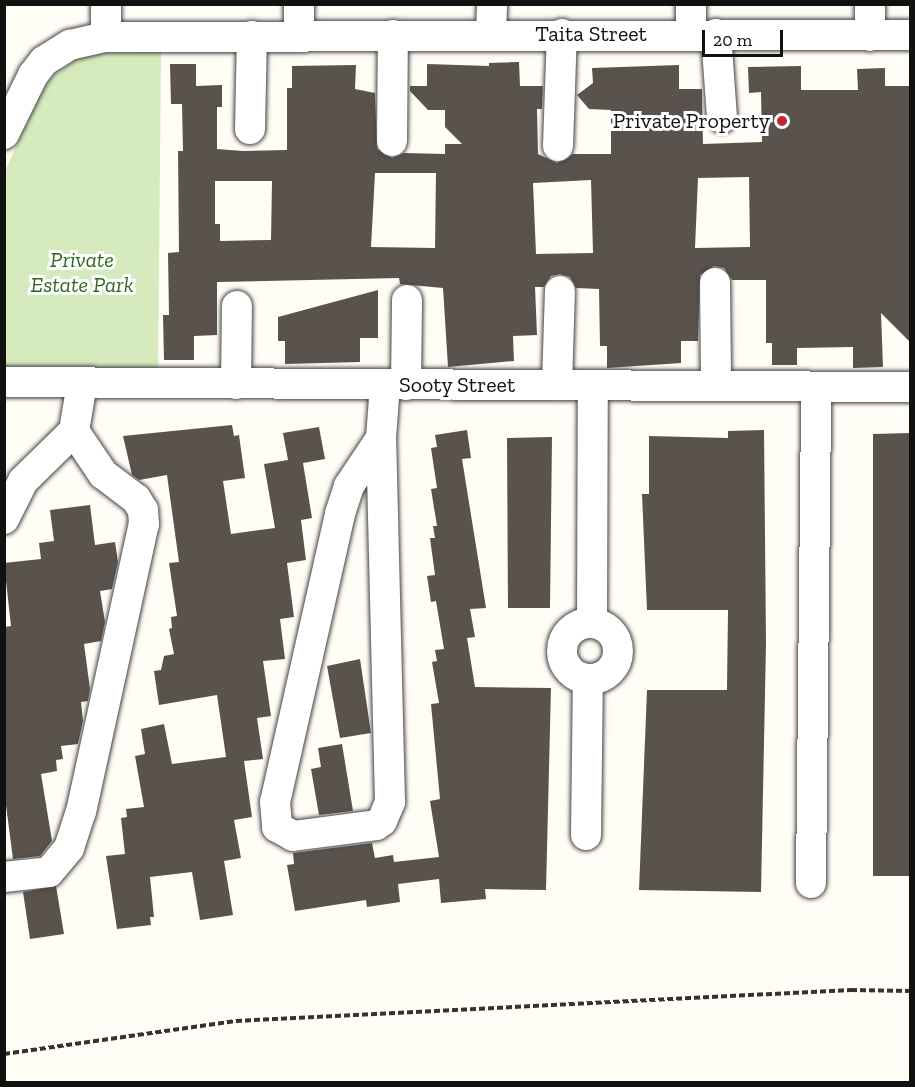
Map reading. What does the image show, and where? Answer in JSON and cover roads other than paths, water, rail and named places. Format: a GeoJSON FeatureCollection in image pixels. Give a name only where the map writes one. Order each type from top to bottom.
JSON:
{"type":"FeatureCollection","features":[{"type":"Feature","properties":{"kind":"street"},"geometry":{"type":"LineString","coordinates":[[106,4],[106,37]]}},
{"type":"Feature","properties":{"kind":"street"},"geometry":{"type":"LineString","coordinates":[[299,4],[299,36]]}},
{"type":"Feature","properties":{"kind":"street"},"geometry":{"type":"LineString","coordinates":[[491,35],[492,4]]}},
{"type":"Feature","properties":{"kind":"street"},"geometry":{"type":"LineString","coordinates":[[691,4],[703,34],[722,118]]}},
{"type":"Feature","properties":{"kind":"street"},"geometry":{"type":"LineString","coordinates":[[870,4],[870,36]]}},
{"type":"Feature","properties":{"kind":"street"},"geometry":{"type":"LineString","coordinates":[[558,146],[562,34]]}},
{"type":"Feature","properties":{"kind":"street","name":"Taita Street"},"geometry":{"type":"LineString","coordinates":[[8,118],[33,75],[56,51],[85,39],[106,37],[562,34],[910,35]]}},
{"type":"Feature","properties":{"kind":"street"},"geometry":{"type":"LineString","coordinates":[[392,141],[393,35]]}},
{"type":"Feature","properties":{"kind":"street"},"geometry":{"type":"LineString","coordinates":[[250,129],[252,36]]}},
{"type":"Feature","properties":{"kind":"street"},"geometry":{"type":"LineString","coordinates":[[715,284],[716,386]]}},
{"type":"Feature","properties":{"kind":"street"},"geometry":{"type":"LineString","coordinates":[[557,386],[560,291]]}},
{"type":"Feature","properties":{"kind":"street"},"geometry":{"type":"LineString","coordinates":[[381,438],[349,486],[340,513],[273,811],[277,827],[293,836],[375,825],[382,820],[390,802],[381,438],[395,385],[407,300]]}},
{"type":"Feature","properties":{"kind":"street"},"geometry":{"type":"LineString","coordinates":[[236,384],[237,306]]}},
{"type":"Feature","properties":{"kind":"street","name":"Sooty Street"},"geometry":{"type":"LineString","coordinates":[[4,382],[910,387]]}},
{"type":"Feature","properties":{"kind":"street"},"geometry":{"type":"LineString","coordinates":[[4,519],[23,481],[74,431],[82,383]]}},
{"type":"Feature","properties":{"kind":"street"},"geometry":{"type":"LineString","coordinates":[[586,835],[588,680],[598,679],[614,668],[619,648],[610,631],[592,622],[593,386]]}},
{"type":"Feature","properties":{"kind":"street"},"geometry":{"type":"LineString","coordinates":[[811,883],[816,387]]}},
{"type":"Feature","properties":{"kind":"street"},"geometry":{"type":"LineString","coordinates":[[4,877],[49,872],[69,848],[81,812],[144,524],[143,510],[136,499],[103,474],[74,431]]}},
{"type":"Feature","properties":{"kind":"place","name":"Private Property"},"geometry":{"type":"Point","coordinates":[782,121]}},
{"type":"Feature","properties":{"kind":"park label","name":"Private Estate Park"},"geometry":{"type":"Point","coordinates":[82,272]}}]}
